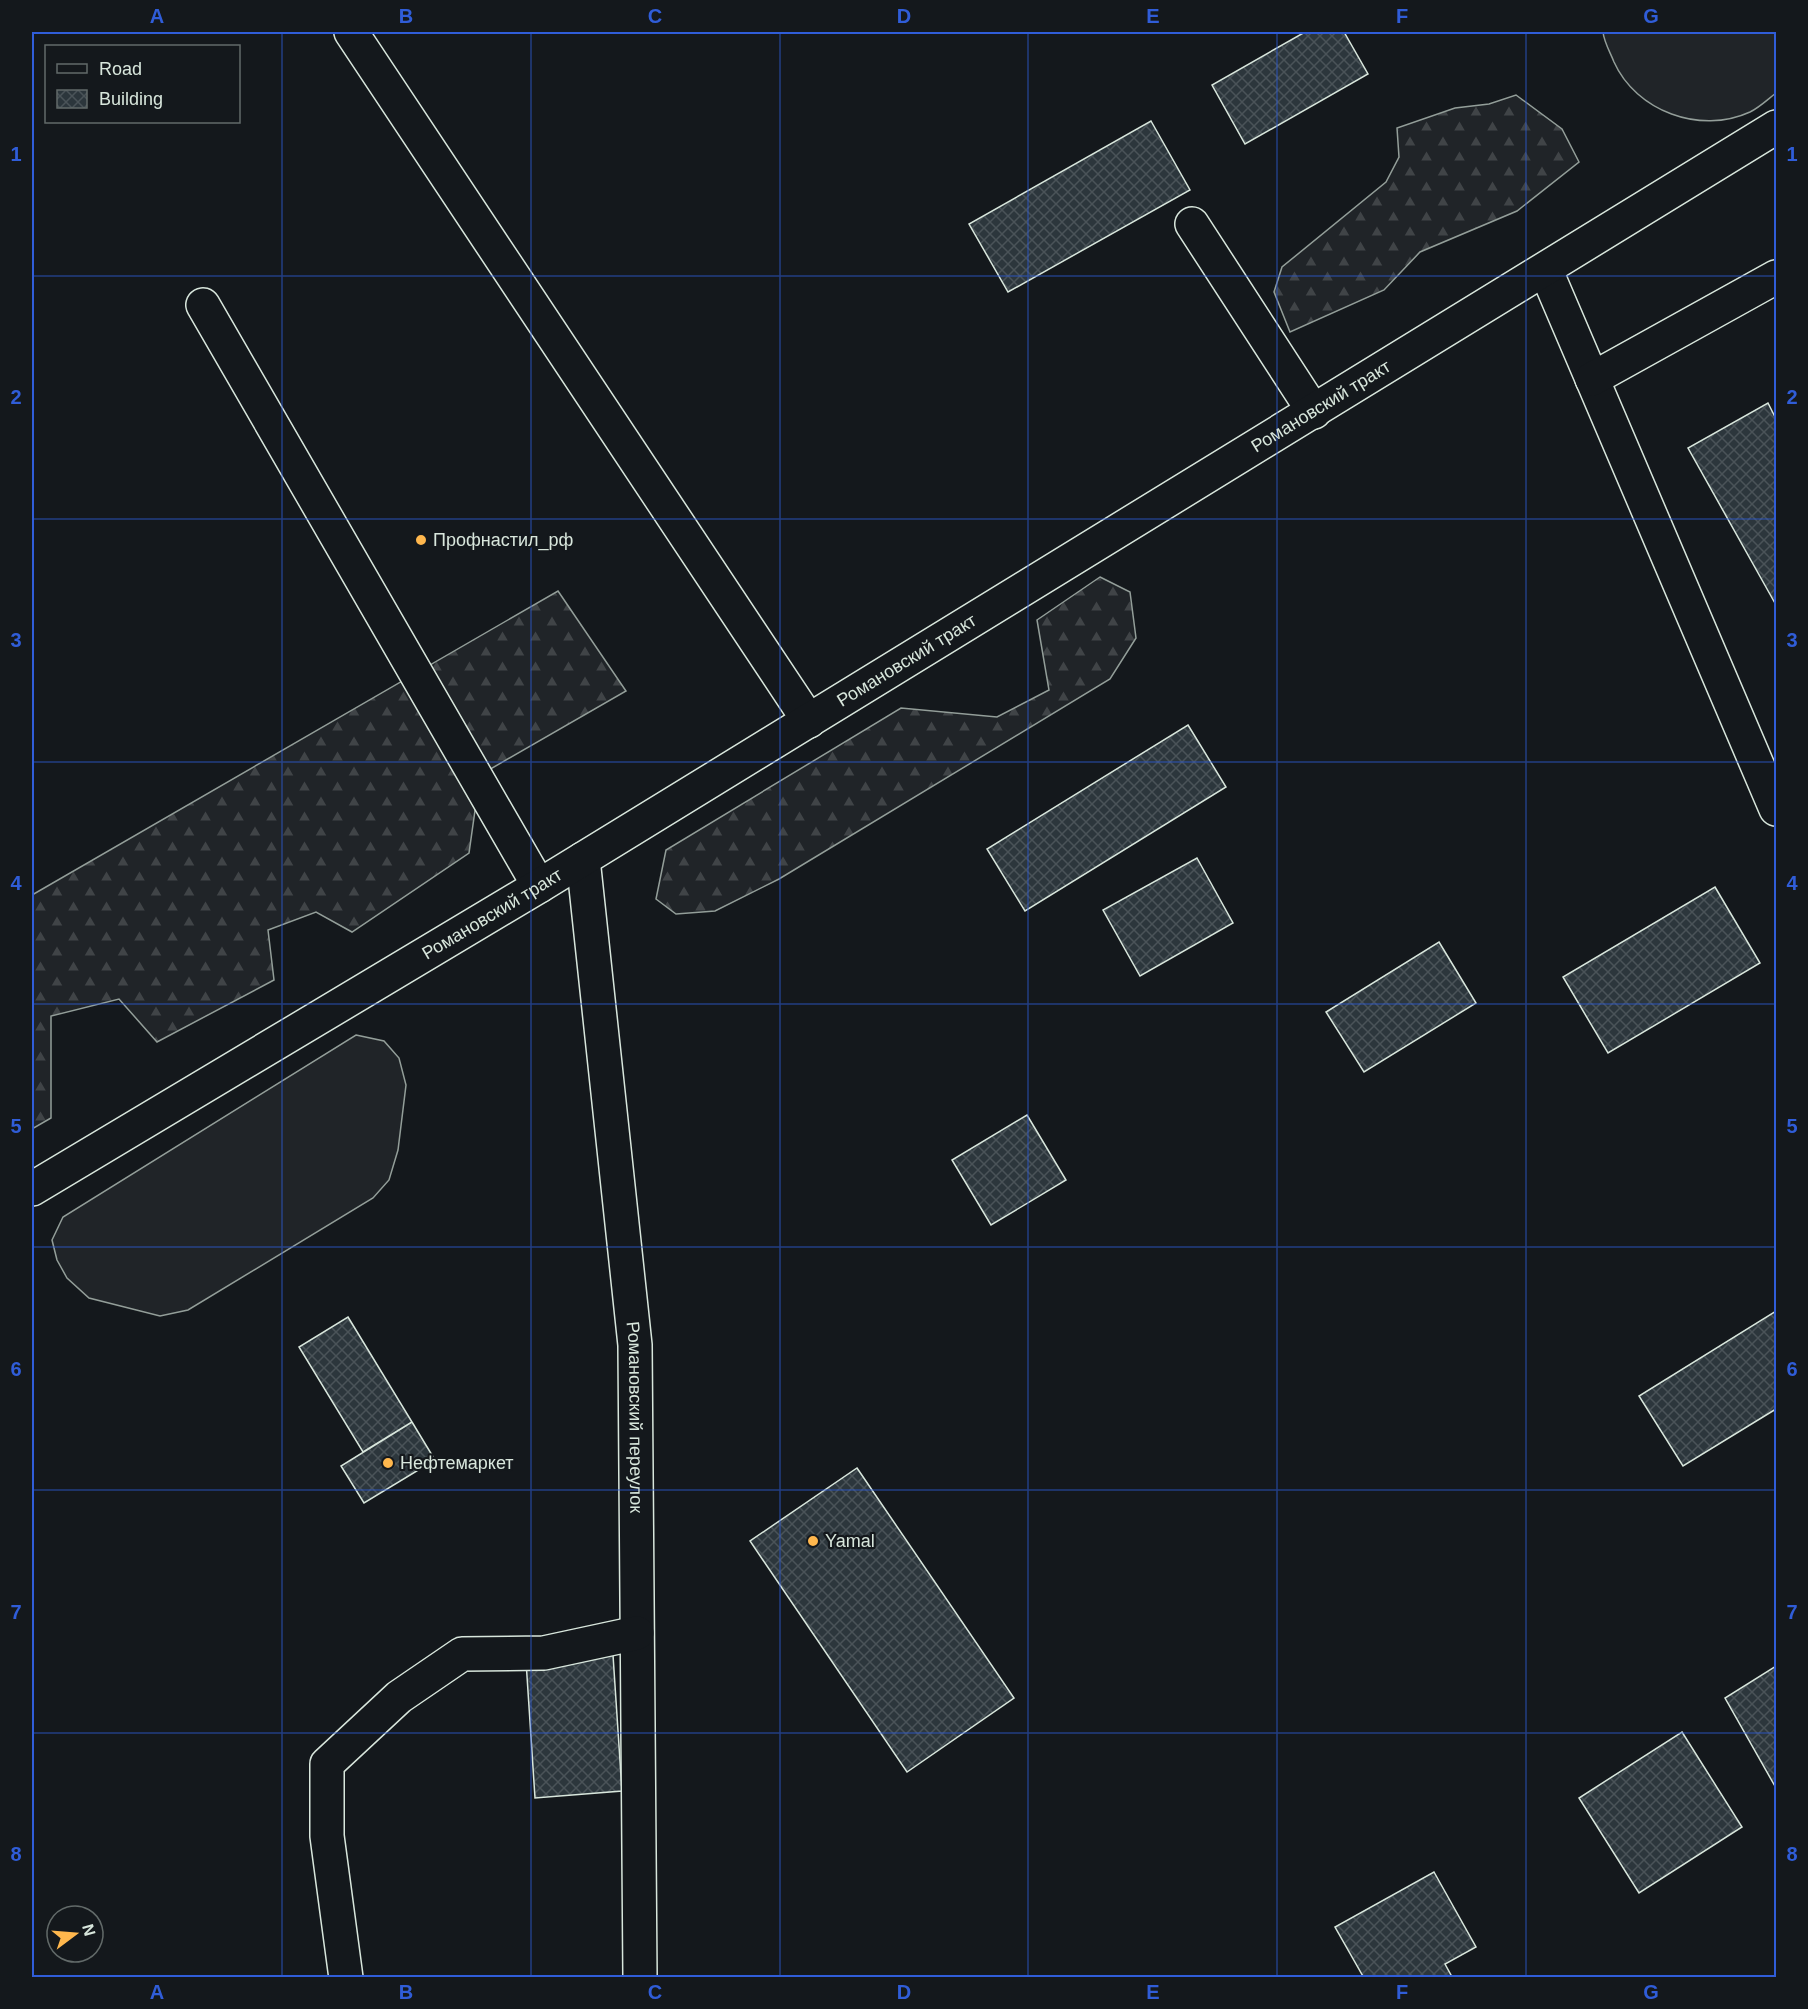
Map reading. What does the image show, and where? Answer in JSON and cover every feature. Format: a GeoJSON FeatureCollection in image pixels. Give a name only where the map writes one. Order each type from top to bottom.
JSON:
{"type":"FeatureCollection","features":[{"type":"Feature","properties":{"kind":"main road"},"geometry":{"type":"LineString","coordinates":[[351,32],[809,721]]}},
{"type":"Feature","properties":{"kind":"main road","name":"Романовский тракт"},"geometry":{"type":"LineString","coordinates":[[32,1189],[539,886],[1546,271],[1776,127]]}},
{"type":"Feature","properties":{"kind":"main road"},"geometry":{"type":"LineString","coordinates":[[1192,224],[1314,412]]}},
{"type":"Feature","properties":{"kind":"main road"},"geometry":{"type":"LineString","coordinates":[[1546,271],[1776,809]]}},
{"type":"Feature","properties":{"kind":"main road"},"geometry":{"type":"LineString","coordinates":[[1592,379],[1776,277]]}},
{"type":"Feature","properties":{"kind":"main road"},"geometry":{"type":"LineString","coordinates":[[203,305],[539,886]]}},
{"type":"Feature","properties":{"kind":"main road","name":"Романовский переулок"},"geometry":{"type":"LineString","coordinates":[[583,859],[635,1345],[640,1977]]}},
{"type":"Feature","properties":{"kind":"main road"},"geometry":{"type":"LineString","coordinates":[[346,1977],[327,1836],[327,1764],[399,1698],[462,1654],[544,1653],[638,1633]]}},
{"type":"Feature","properties":{"kind":"green space"},"geometry":{"type":"Polygon","coordinates":[[[1603,32],[1776,32],[1776,93],[1754,110],[1731,118],[1711,121],[1672,114],[1638,94],[1624,79],[1614,62],[1603,32]]]}},
{"type":"Feature","properties":{"kind":"green space"},"geometry":{"type":"Polygon","coordinates":[[[1516,95],[1562,129],[1579,162],[1517,211],[1420,252],[1384,290],[1290,332],[1274,292],[1282,267],[1386,182],[1399,157],[1397,128],[1455,108],[1489,104],[1516,95]]]}},
{"type":"Feature","properties":{"kind":"green space"},"geometry":{"type":"Polygon","coordinates":[[[1100,577],[1130,592],[1136,638],[1110,679],[779,879],[715,911],[676,914],[656,899],[666,850],[901,708],[997,717],[1049,690],[1037,620],[1100,577]]]}},
{"type":"Feature","properties":{"kind":"green space"},"geometry":{"type":"Polygon","coordinates":[[[558,591],[626,691],[480,775],[469,853],[352,932],[316,912],[268,930],[274,980],[157,1042],[119,999],[51,1016],[51,1118],[32,1129],[32,895],[558,591]]]}},
{"type":"Feature","properties":{"kind":"green space"},"geometry":{"type":"Polygon","coordinates":[[[356,1035],[384,1041],[399,1058],[406,1085],[398,1150],[389,1180],[373,1198],[188,1310],[160,1316],[89,1298],[67,1278],[57,1260],[52,1240],[63,1217],[356,1035]]]}},
{"type":"Feature","properties":{"kind":"building"},"geometry":{"type":"Polygon","coordinates":[[[1305,32],[1344,32],[1368,74],[1245,144],[1212,85],[1305,32]]]}},
{"type":"Feature","properties":{"kind":"building"},"geometry":{"type":"Polygon","coordinates":[[[1151,121],[1190,190],[1008,292],[969,224],[1151,121]]]}},
{"type":"Feature","properties":{"kind":"building"},"geometry":{"type":"Polygon","coordinates":[[[1768,403],[1776,419],[1776,605],[1688,448],[1768,403]]]}},
{"type":"Feature","properties":{"kind":"building"},"geometry":{"type":"Polygon","coordinates":[[[1188,725],[1226,787],[1025,911],[987,849],[1188,725]]]}},
{"type":"Feature","properties":{"kind":"building"},"geometry":{"type":"Polygon","coordinates":[[[1197,858],[1233,923],[1140,976],[1103,910],[1197,858]]]}},
{"type":"Feature","properties":{"kind":"building"},"geometry":{"type":"Polygon","coordinates":[[[1715,887],[1760,963],[1608,1053],[1563,977],[1715,887]]]}},
{"type":"Feature","properties":{"kind":"building"},"geometry":{"type":"Polygon","coordinates":[[[1439,942],[1476,1003],[1364,1072],[1326,1012],[1439,942]]]}},
{"type":"Feature","properties":{"kind":"building"},"geometry":{"type":"Polygon","coordinates":[[[1027,1115],[1066,1180],[991,1225],[952,1160],[1027,1115]]]}},
{"type":"Feature","properties":{"kind":"building"},"geometry":{"type":"Polygon","coordinates":[[[1776,1311],[1776,1409],[1683,1466],[1639,1396],[1776,1311]]]}},
{"type":"Feature","properties":{"kind":"building"},"geometry":{"type":"Polygon","coordinates":[[[348,1317],[412,1422],[363,1452],[299,1347],[348,1317]]]}},
{"type":"Feature","properties":{"kind":"building"},"geometry":{"type":"Polygon","coordinates":[[[412,1422],[435,1460],[364,1503],[341,1466],[412,1422]]]}},
{"type":"Feature","properties":{"kind":"building"},"geometry":{"type":"Polygon","coordinates":[[[857,1468],[1014,1698],[907,1772],[750,1541],[857,1468]]]}},
{"type":"Feature","properties":{"kind":"building"},"geometry":{"type":"Polygon","coordinates":[[[613,1655],[622,1791],[535,1798],[526,1661],[613,1655]]]}},
{"type":"Feature","properties":{"kind":"building"},"geometry":{"type":"Polygon","coordinates":[[[1776,1666],[1776,1788],[1725,1698],[1776,1666]]]}},
{"type":"Feature","properties":{"kind":"building"},"geometry":{"type":"Polygon","coordinates":[[[1682,1732],[1742,1827],[1639,1893],[1579,1798],[1682,1732]]]}},
{"type":"Feature","properties":{"kind":"building"},"geometry":{"type":"Polygon","coordinates":[[[1434,1872],[1476,1947],[1445,1964],[1451,1975],[1447,1978],[1364,1978],[1335,1927],[1434,1872]]]}},
{"type":"Feature","properties":{"kind":"place","name":"Профнастил_рф"},"geometry":{"type":"Point","coordinates":[421,540]}},
{"type":"Feature","properties":{"kind":"place","name":"Нефтемаркет"},"geometry":{"type":"Point","coordinates":[388,1463]}},
{"type":"Feature","properties":{"kind":"place","name":"Yamal"},"geometry":{"type":"Point","coordinates":[813,1541]}}]}
